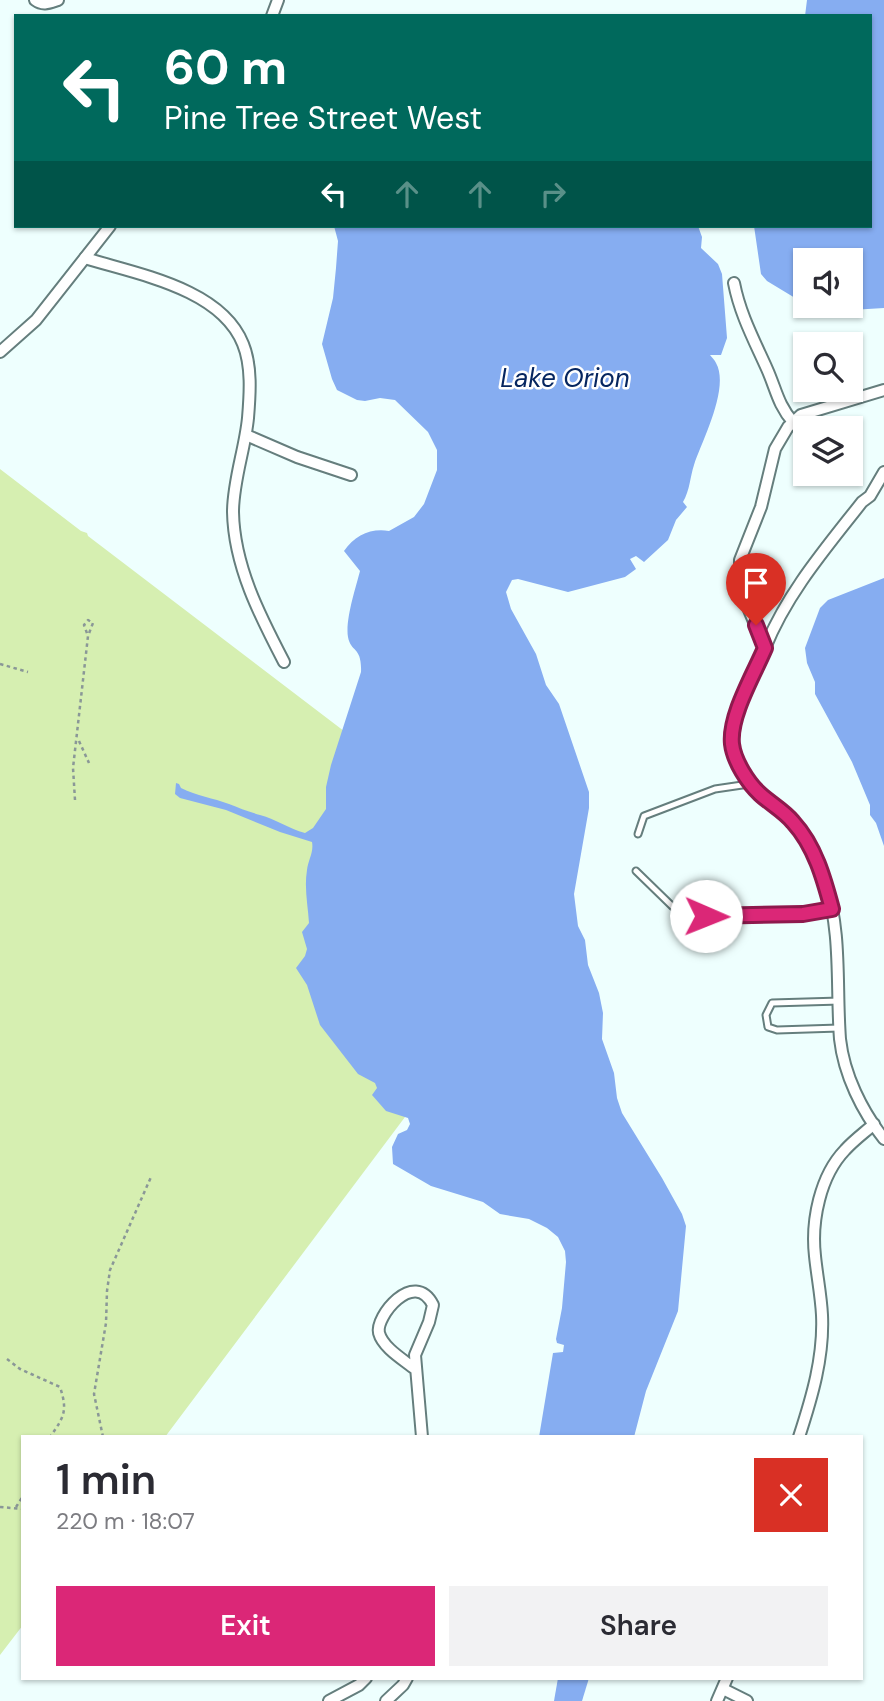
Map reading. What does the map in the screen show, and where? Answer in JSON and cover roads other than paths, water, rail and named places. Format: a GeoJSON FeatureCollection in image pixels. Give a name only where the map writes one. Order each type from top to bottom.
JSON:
{"type":"FeatureCollection","features":[{"type":"Feature","properties":{"kind":"street"},"geometry":{"type":"LineString","coordinates":[[35,0],[40,4],[58,0]]}},
{"type":"Feature","properties":{"kind":"street"},"geometry":{"type":"LineString","coordinates":[[0,352],[36,320],[108,228]]}},
{"type":"Feature","properties":{"kind":"street"},"geometry":{"type":"LineString","coordinates":[[85,258],[177,287],[207,302],[229,320],[243,344],[250,379],[246,435],[233,512],[240,562],[265,625],[284,662]]}},
{"type":"Feature","properties":{"kind":"street"},"geometry":{"type":"LineString","coordinates":[[734,283],[750,336],[767,369],[782,410],[793,422],[775,449],[761,507],[740,560],[740,575],[747,605],[765,648]]}},
{"type":"Feature","properties":{"kind":"street"},"geometry":{"type":"LineString","coordinates":[[800,416],[884,390]]}},
{"type":"Feature","properties":{"kind":"street"},"geometry":{"type":"LineString","coordinates":[[246,435],[351,475]]}},
{"type":"Feature","properties":{"kind":"street"},"geometry":{"type":"LineString","coordinates":[[884,472],[878,490],[862,502],[794,592],[776,621],[736,717],[732,743],[739,764],[758,792],[793,821],[810,846],[825,880],[838,953],[840,1040],[848,1074],[862,1107],[884,1139]]}},
{"type":"Feature","properties":{"kind":"street"},"geometry":{"type":"LineString","coordinates":[[800,1435],[813,1393],[820,1358],[822,1316],[814,1252],[819,1199],[831,1169],[845,1150],[874,1124]]}},
{"type":"Feature","properties":{"kind":"street"},"geometry":{"type":"LineString","coordinates":[[415,1369],[388,1348],[379,1327],[401,1296],[416,1290],[430,1299],[433,1305],[429,1322],[416,1348],[415,1369],[422,1435]]}},
{"type":"Feature","properties":{"kind":"street"},"geometry":{"type":"LineString","coordinates":[[329,1701],[364,1680]]}},
{"type":"Feature","properties":{"kind":"street"},"geometry":{"type":"LineString","coordinates":[[386,1701],[406,1680]]}},
{"type":"Feature","properties":{"kind":"street"},"geometry":{"type":"LineString","coordinates":[[717,1701],[725,1684],[747,1701]]}},
{"type":"Feature","properties":{"kind":"lane"},"geometry":{"type":"LineString","coordinates":[[638,834],[644,816],[715,789],[752,784]]}},
{"type":"Feature","properties":{"kind":"lane"},"geometry":{"type":"LineString","coordinates":[[636,871],[687,917],[803,914],[832,909]]}},
{"type":"Feature","properties":{"kind":"lane"},"geometry":{"type":"LineString","coordinates":[[840,1001],[772,1003],[766,1015],[768,1027],[777,1030],[840,1028]]}},
{"type":"Feature","properties":{"kind":"water"},"geometry":{"type":"Polygon","coordinates":[[[807,0],[884,0],[884,308],[863,309],[863,248],[793,248],[793,297],[767,281],[761,274],[754,228],[872,228],[872,14],[805,14],[807,0]]]}},
{"type":"Feature","properties":{"kind":"water","name":"Lake Orion"},"geometry":{"type":"Polygon","coordinates":[[[335,228],[699,228],[702,237],[701,248],[718,264],[722,274],[727,338],[721,355],[710,355],[716,362],[720,386],[683,502],[687,507],[676,520],[668,540],[644,562],[636,556],[630,559],[636,569],[625,577],[568,592],[518,579],[512,580],[506,592],[511,609],[536,654],[546,685],[559,704],[589,792],[589,808],[574,894],[578,926],[585,940],[588,965],[599,993],[603,1013],[602,1039],[614,1073],[617,1098],[622,1113],[662,1178],[686,1226],[678,1311],[646,1391],[635,1435],[539,1435],[553,1353],[563,1352],[564,1345],[557,1343],[556,1339],[562,1308],[565,1251],[558,1237],[547,1228],[529,1219],[500,1214],[483,1202],[431,1186],[393,1164],[392,1147],[398,1134],[407,1130],[410,1124],[408,1118],[386,1111],[372,1095],[377,1088],[375,1083],[358,1074],[320,1025],[307,985],[296,968],[307,949],[302,932],[309,923],[306,883],[312,842],[226,810],[180,798],[175,794],[176,783],[187,791],[305,833],[313,828],[326,809],[326,787],[331,765],[361,672],[360,658],[349,642],[347,630],[360,571],[344,551],[364,534],[389,531],[414,517],[424,504],[437,470],[437,450],[428,432],[395,400],[357,400],[337,390],[332,379],[322,344],[333,298],[338,241],[335,228]]]}},
{"type":"Feature","properties":{"kind":"water"},"geometry":{"type":"Polygon","coordinates":[[[884,578],[884,846],[852,762],[815,694],[815,682],[807,663],[805,648],[820,608],[828,600],[884,578]]]}},
{"type":"Feature","properties":{"kind":"water"},"geometry":{"type":"Polygon","coordinates":[[[558,1680],[588,1680],[582,1701],[554,1701],[558,1680]]]}}]}
